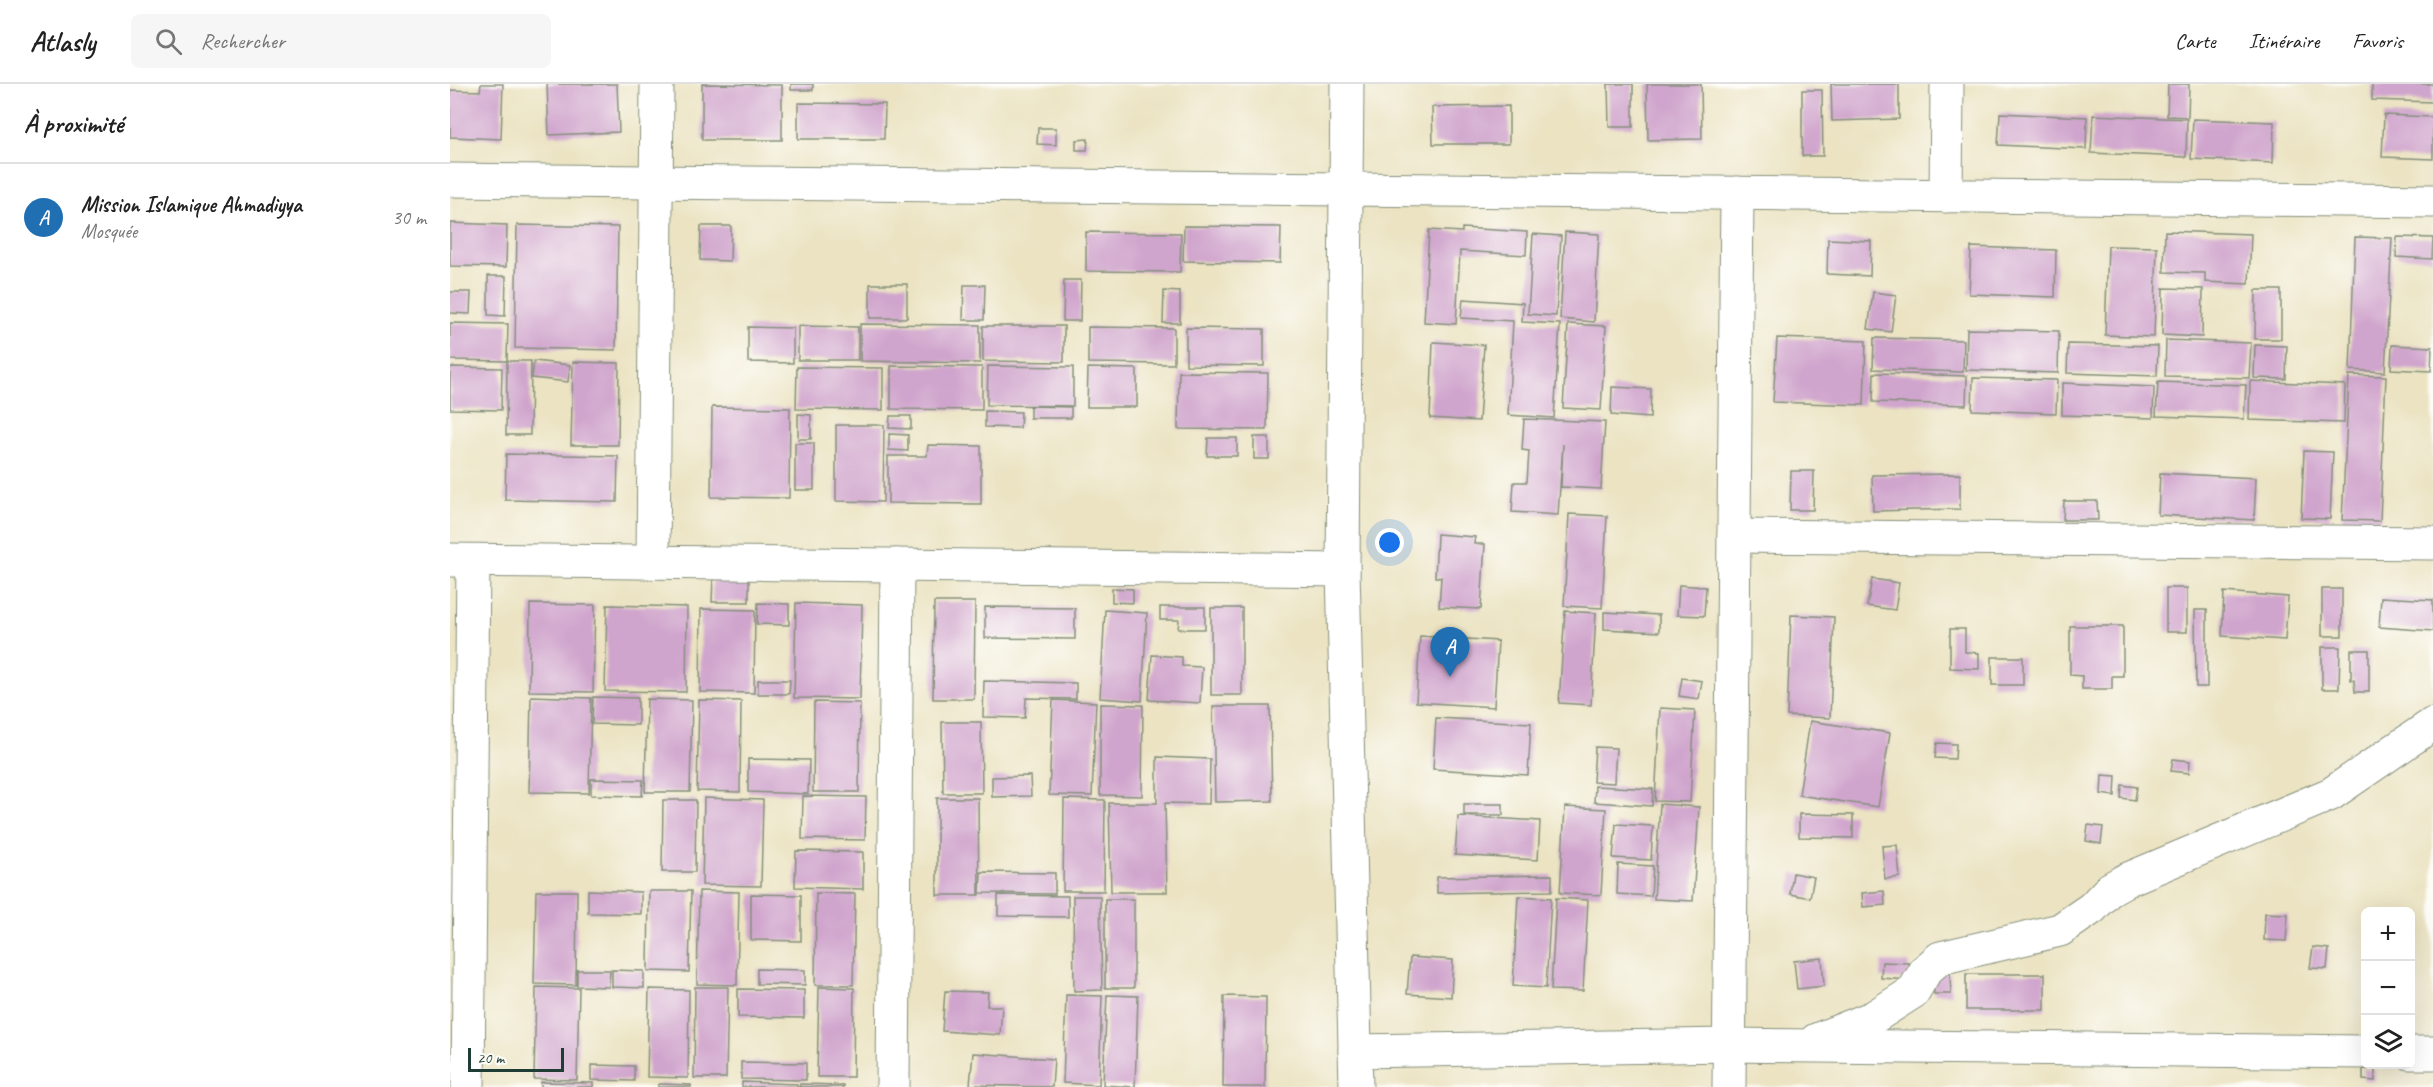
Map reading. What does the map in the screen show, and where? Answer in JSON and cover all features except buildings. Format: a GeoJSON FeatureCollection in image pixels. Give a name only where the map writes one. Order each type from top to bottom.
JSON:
{"type":"FeatureCollection","features":[{"type":"Feature","properties":{"kind":"street"},"geometry":{"type":"LineString","coordinates":[[653,562],[657,84]]}},
{"type":"Feature","properties":{"kind":"street"},"geometry":{"type":"LineString","coordinates":[[1347,84],[1343,570],[1356,1087]]}},
{"type":"Feature","properties":{"kind":"street"},"geometry":{"type":"LineString","coordinates":[[1946,196],[1947,84]]}},
{"type":"Feature","properties":{"kind":"street"},"geometry":{"type":"LineString","coordinates":[[450,180],[2433,201]]}},
{"type":"Feature","properties":{"kind":"street"},"geometry":{"type":"LineString","coordinates":[[1729,1087],[1737,193]]}},
{"type":"Feature","properties":{"kind":"street"},"geometry":{"type":"LineString","coordinates":[[1734,536],[2433,543]]}},
{"type":"Feature","properties":{"kind":"street"},"geometry":{"type":"LineString","coordinates":[[468,1087],[461,561],[1343,570]]}},
{"type":"Feature","properties":{"kind":"street"},"geometry":{"type":"LineString","coordinates":[[893,1087],[897,565]]}},
{"type":"Feature","properties":{"kind":"street"},"geometry":{"type":"LineString","coordinates":[[1800,1046],[1874,1017],[1913,992],[1926,970],[1940,958],[2060,930],[2092,908],[2110,889],[2126,880],[2331,794],[2433,724]]}},
{"type":"Feature","properties":{"kind":"street"},"geometry":{"type":"LineString","coordinates":[[1355,1051],[1730,1045],[2361,1052]]}},
{"type":"Feature","properties":{"kind":"street"},"geometry":{"type":"LineString","coordinates":[[2415,1053],[2433,1053]]}},
{"type":"Feature","properties":{"kind":"place","name":"Mission Islamique Ahmadiyya"},"geometry":{"type":"Point","coordinates":[1450,677]}}]}
